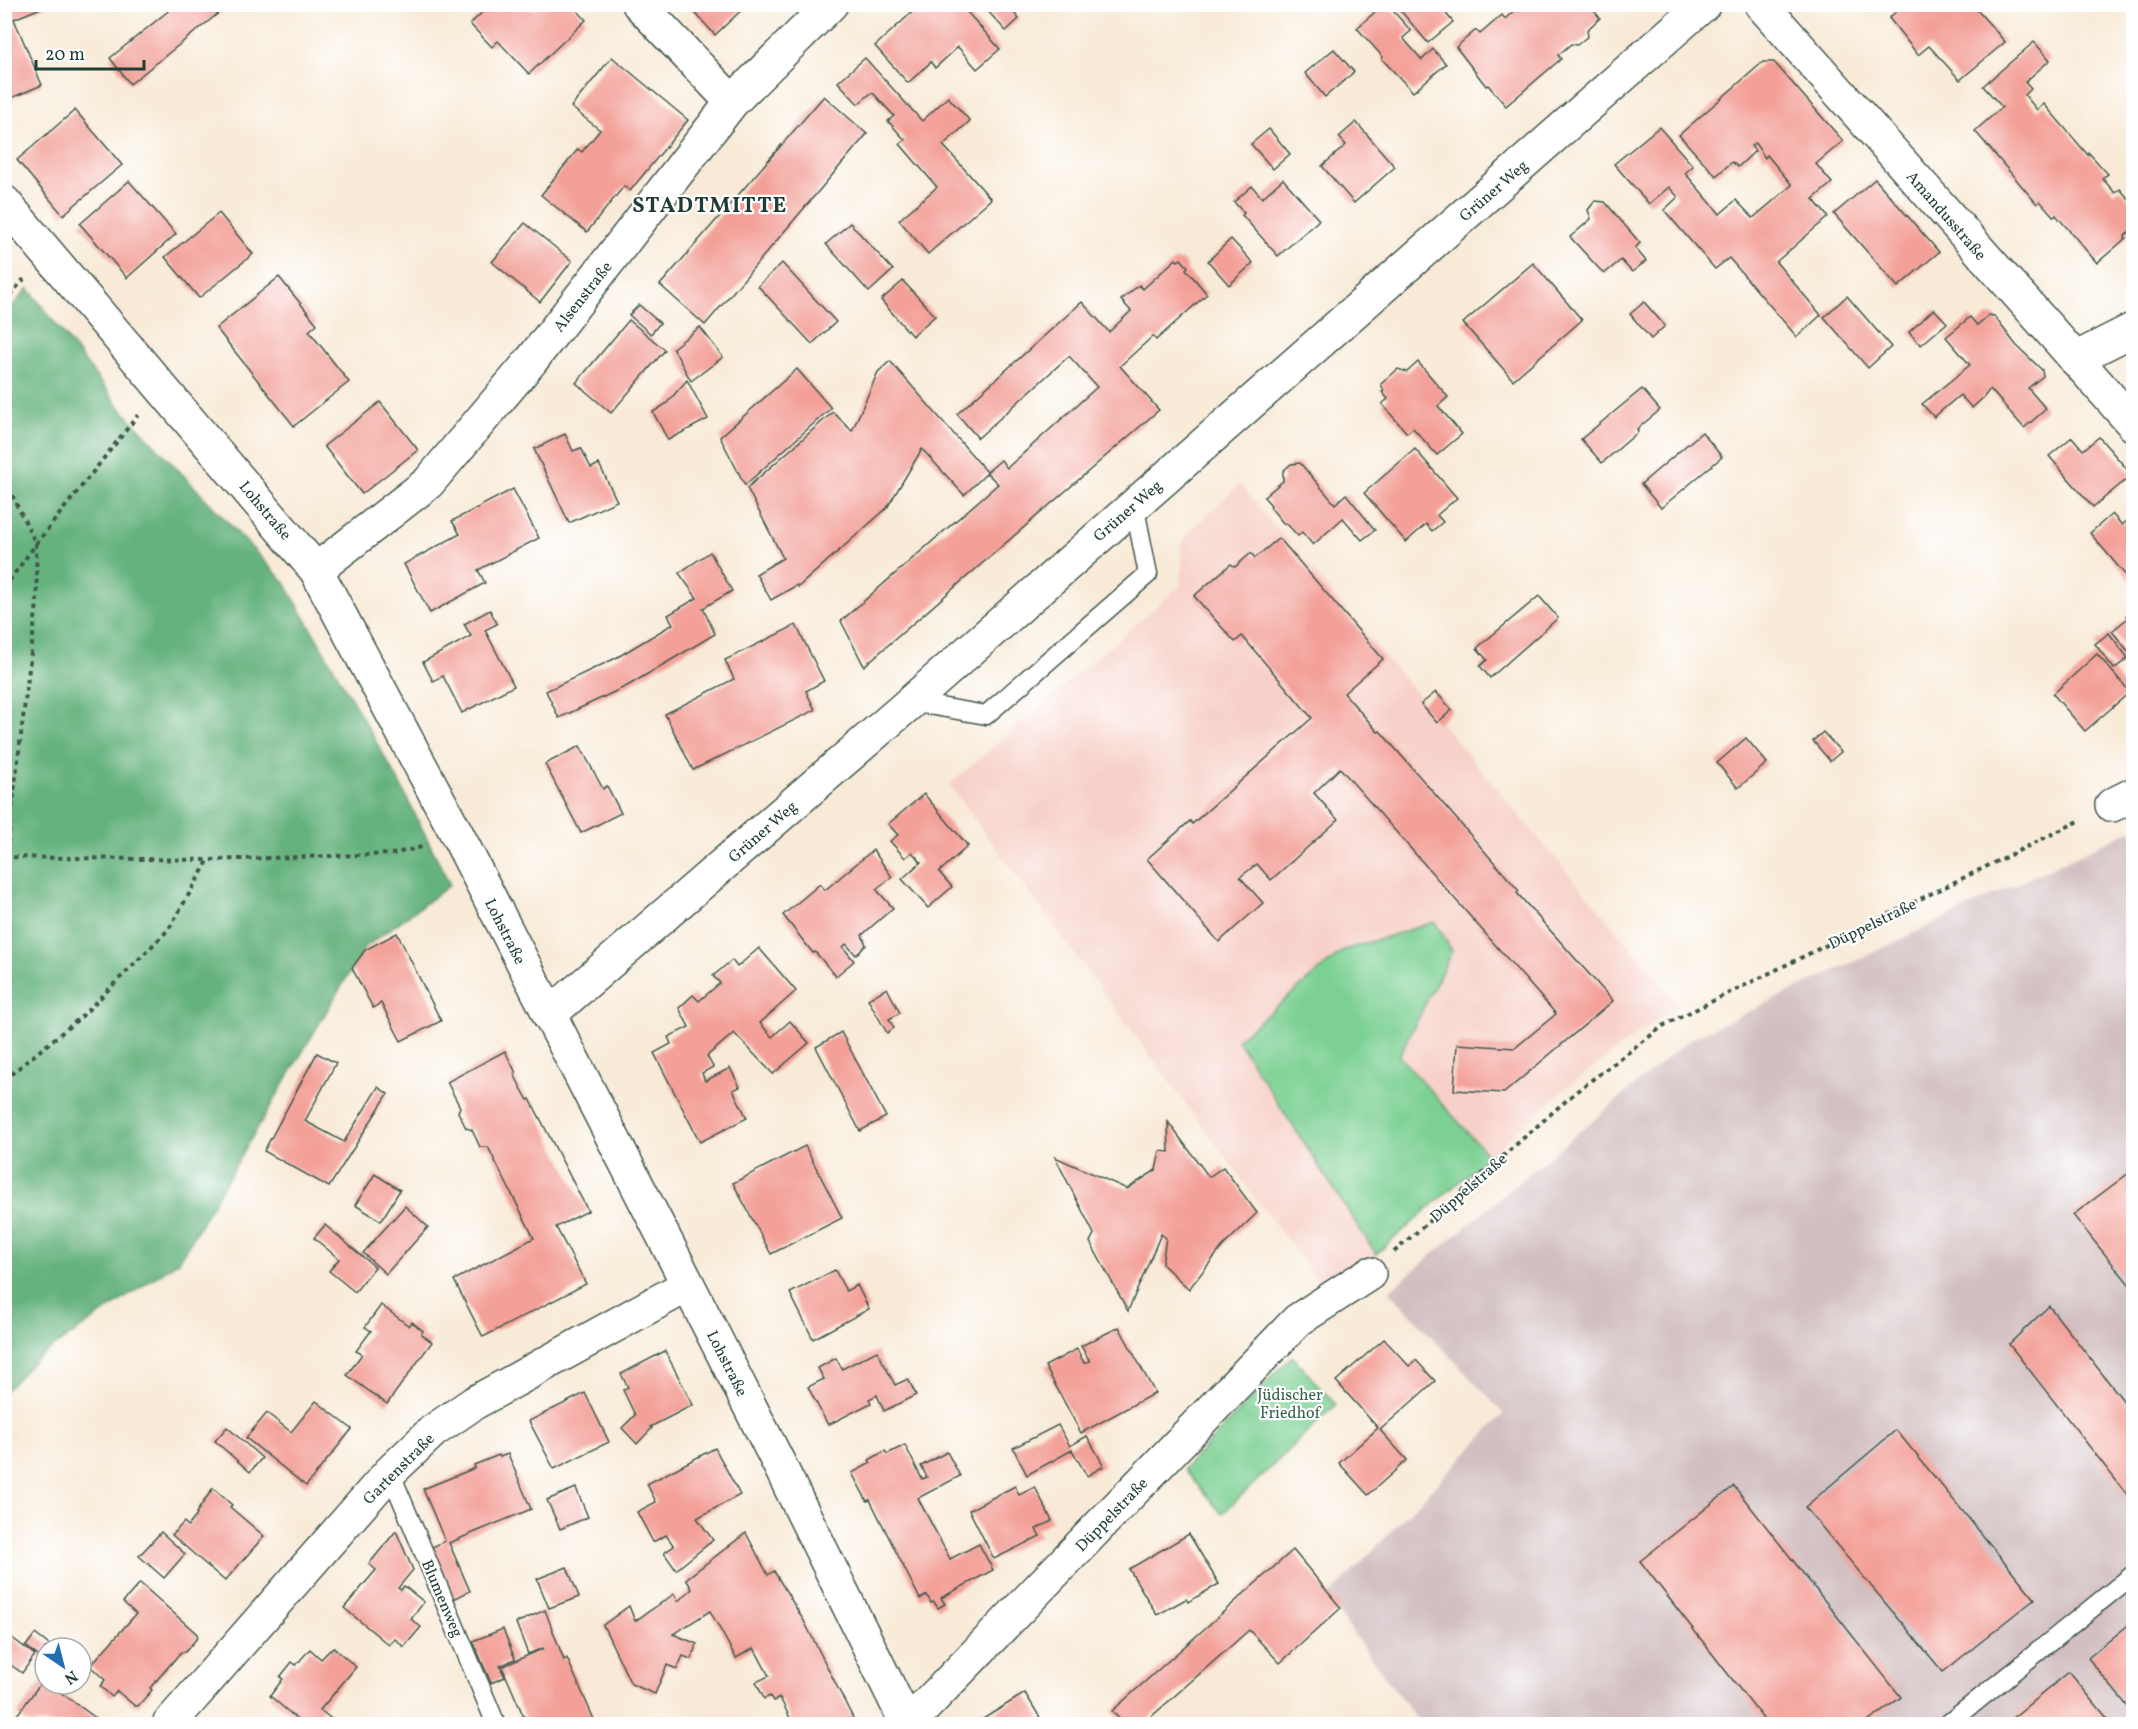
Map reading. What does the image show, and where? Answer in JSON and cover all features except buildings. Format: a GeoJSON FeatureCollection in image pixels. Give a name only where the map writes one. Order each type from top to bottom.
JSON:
{"type":"FeatureCollection","features":[{"type":"Feature","properties":{"kind":"street"},"geometry":{"type":"LineString","coordinates":[[639,4],[732,102]]}},
{"type":"Feature","properties":{"kind":"street","name":"Alsenstraße"},"geometry":{"type":"LineString","coordinates":[[316,570],[428,483],[531,361],[732,102],[831,4]]}},
{"type":"Feature","properties":{"kind":"street","name":"Grüner Weg"},"geometry":{"type":"LineString","coordinates":[[549,1015],[911,702],[1704,4]]}},
{"type":"Feature","properties":{"kind":"street","name":"Amandusstraße"},"geometry":{"type":"LineString","coordinates":[[1761,4],[2133,425]]}},
{"type":"Feature","properties":{"kind":"street","name":"Lohstraße"},"geometry":{"type":"LineString","coordinates":[[4,202],[316,570],[459,838],[777,1460],[908,1725]]}},
{"type":"Feature","properties":{"kind":"street"},"geometry":{"type":"LineString","coordinates":[[2075,359],[2133,329]]}},
{"type":"Feature","properties":{"kind":"street","name":"Düppelstraße"},"geometry":{"type":"LineString","coordinates":[[908,1725],[1298,1320],[1369,1274]]}},
{"type":"Feature","properties":{"kind":"street","name":"Gartenstraße"},"geometry":{"type":"LineString","coordinates":[[169,1725],[390,1472],[433,1431],[474,1403],[688,1285]]}},
{"type":"Feature","properties":{"kind":"lane"},"geometry":{"type":"LineString","coordinates":[[911,702],[986,715],[1148,574],[1134,504]]}},
{"type":"Feature","properties":{"kind":"lane","name":"Blumenweg"},"geometry":{"type":"LineString","coordinates":[[390,1472],[496,1725]]}},
{"type":"Feature","properties":{"kind":"lane"},"geometry":{"type":"LineString","coordinates":[[1948,1725],[2133,1574]]}},
{"type":"Feature","properties":{"kind":"path"},"geometry":{"type":"LineString","coordinates":[[4,588],[161,385]]}},
{"type":"Feature","properties":{"kind":"path"},"geometry":{"type":"LineString","coordinates":[[4,479],[36,544],[37,603],[4,875]]}},
{"type":"Feature","properties":{"kind":"path","name":"Düppelstraße"},"geometry":{"type":"LineString","coordinates":[[1369,1274],[1577,1091],[1666,1024],[2123,799]]}},
{"type":"Feature","properties":{"kind":"path"},"geometry":{"type":"LineString","coordinates":[[5,859],[208,860],[392,855],[459,838]]}},
{"type":"Feature","properties":{"kind":"path"},"geometry":{"type":"LineString","coordinates":[[4,1080],[81,1017],[169,929],[208,860]]}},
{"type":"Feature","properties":{"kind":"shaded area"},"geometry":{"type":"Polygon","coordinates":[[[1240,484],[1679,1005],[1565,1089],[1376,1254],[1322,1287],[949,785],[1180,586],[1181,546],[1189,531],[1240,484]]]}},
{"type":"Feature","properties":{"kind":"shaded area"},"geometry":{"type":"Polygon","coordinates":[[[2133,829],[2133,1724],[1420,1724],[1327,1598],[1504,1414],[1389,1291],[1689,1040],[2133,829]]]}},
{"type":"Feature","properties":{"kind":"green space"},"geometry":{"type":"Polygon","coordinates":[[[28,288],[121,409],[285,583],[398,780],[450,885],[364,948],[179,1261],[35,1360],[5,1391],[4,316],[28,288]]]}},
{"type":"Feature","properties":{"kind":"green space"},"geometry":{"type":"Polygon","coordinates":[[[1435,922],[1452,951],[1399,1056],[1489,1156],[1376,1254],[1237,1040],[1344,950],[1435,922]]]}},
{"type":"Feature","properties":{"kind":"green space","name":"Jüdischer Friedhof"},"geometry":{"type":"Polygon","coordinates":[[[1292,1356],[1336,1405],[1222,1514],[1184,1469],[1292,1356]]]}},
{"type":"Feature","properties":{"kind":"district","name":"STADTMITTE"},"geometry":{"type":"Point","coordinates":[710,204]}}]}
